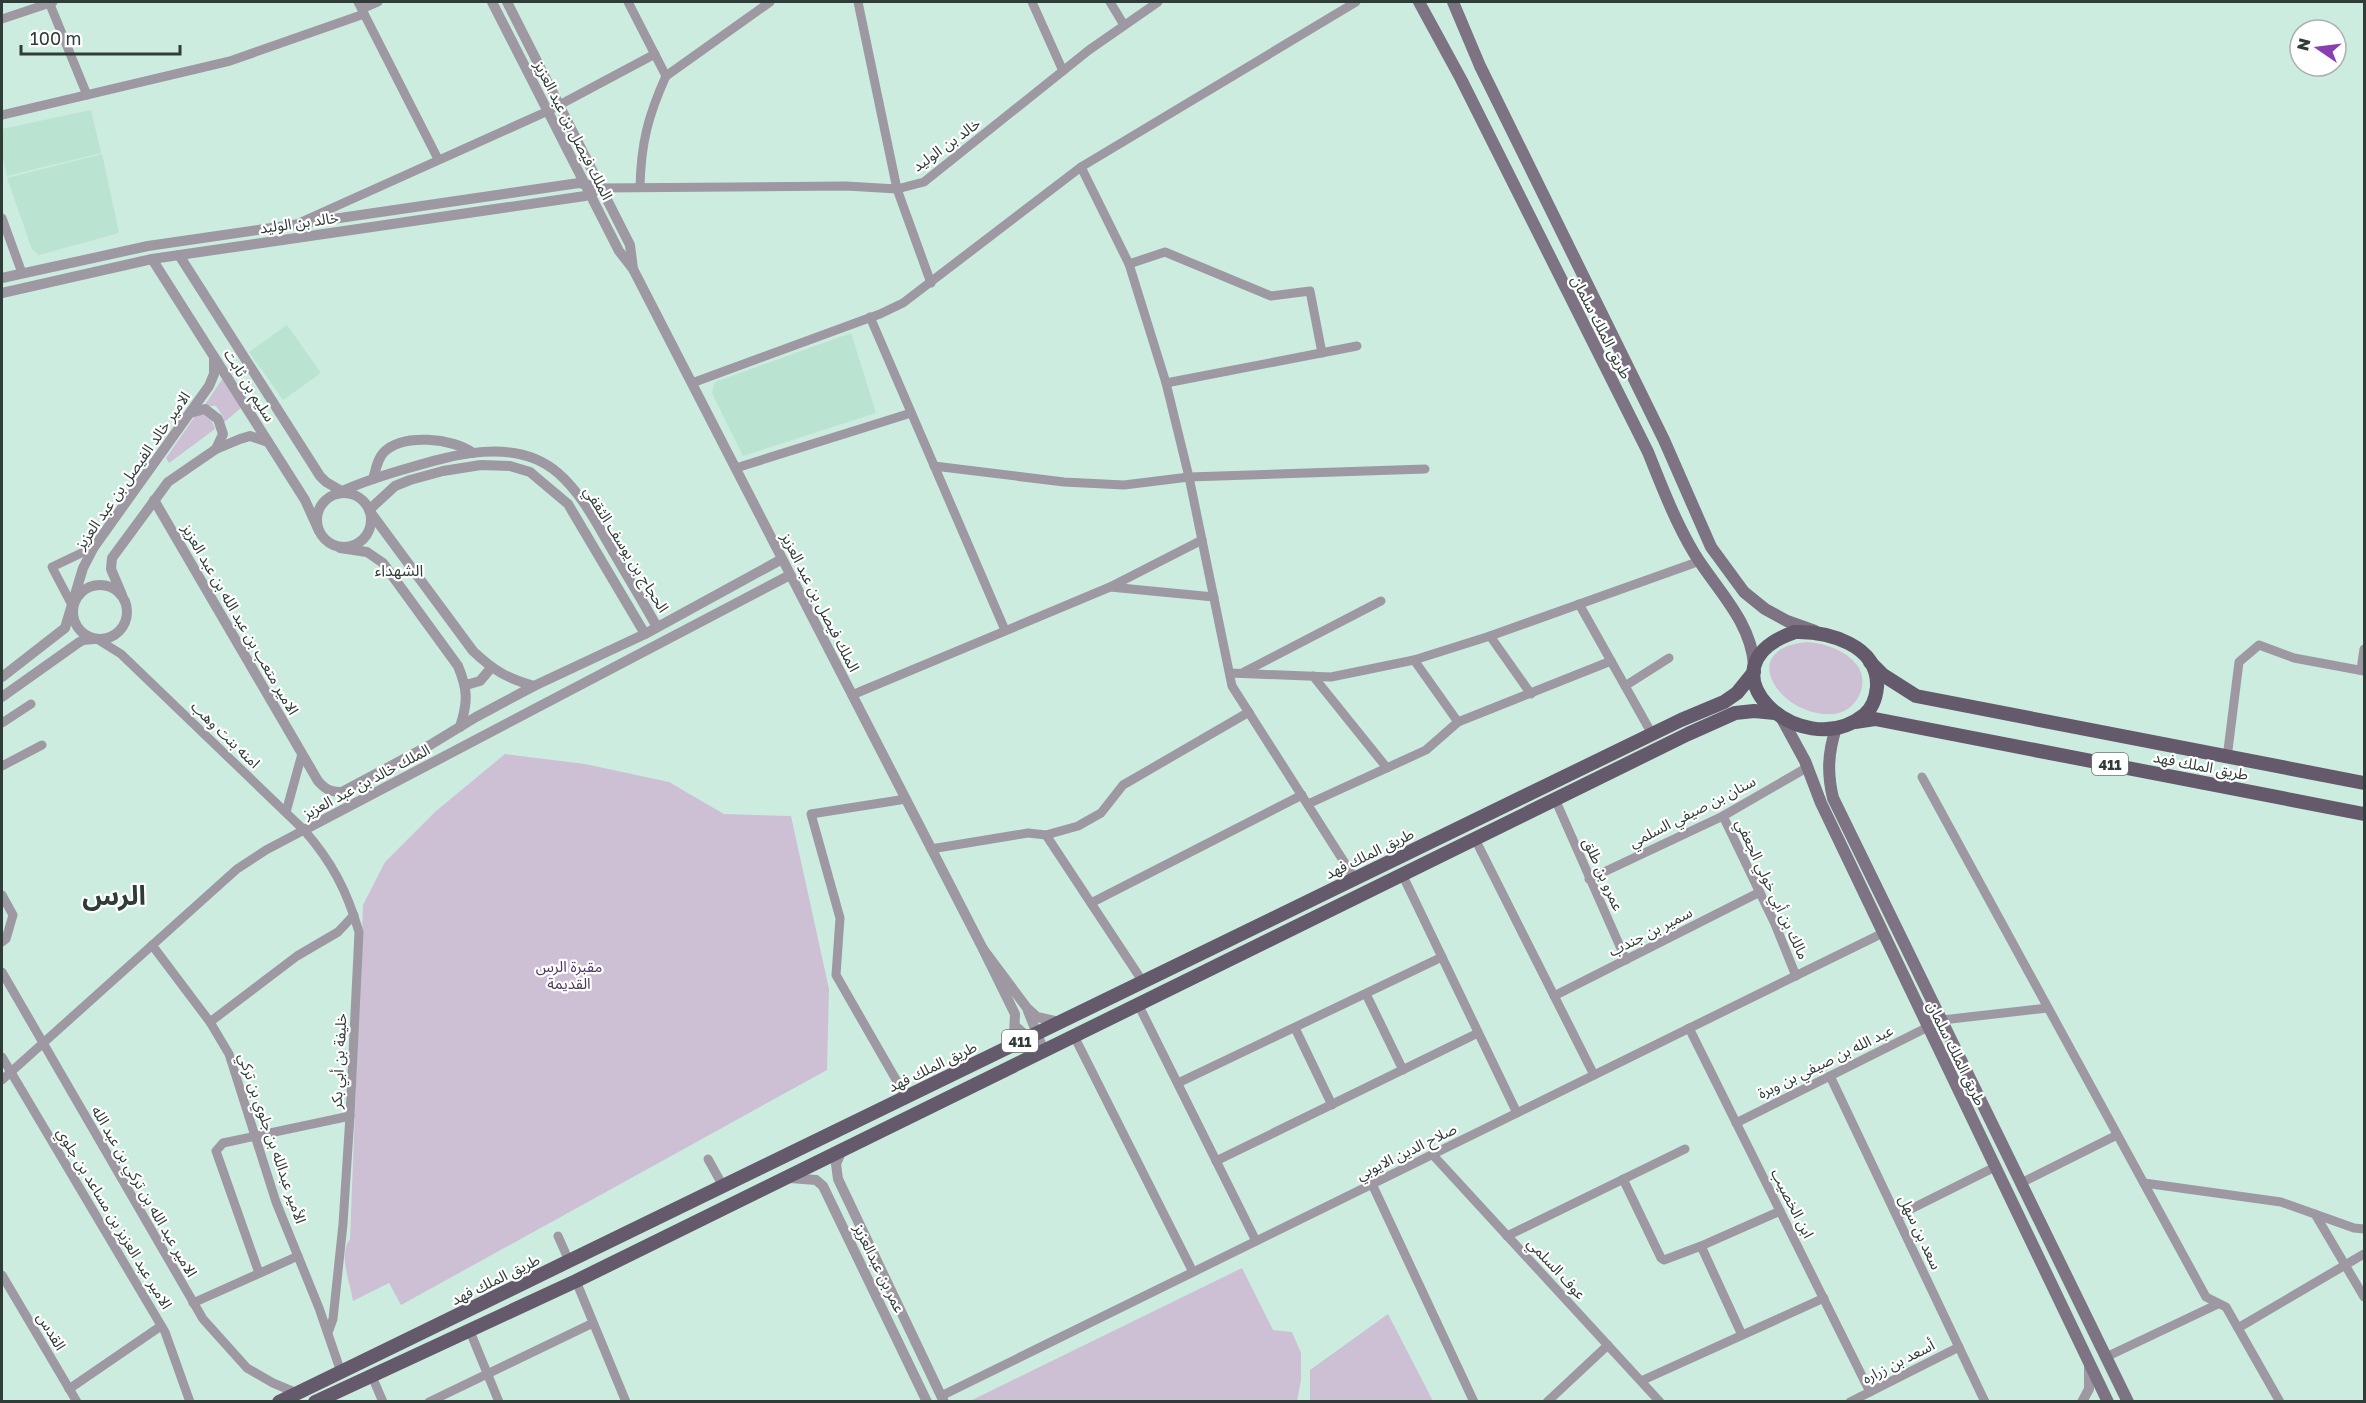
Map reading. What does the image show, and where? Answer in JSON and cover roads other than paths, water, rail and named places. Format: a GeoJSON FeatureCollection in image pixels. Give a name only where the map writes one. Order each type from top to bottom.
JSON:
{"type":"FeatureCollection","features":[{"type":"Feature","properties":{"kind":"main road","name":"طريق الملك سلمان"},"geometry":{"type":"LineString","coordinates":[[1419,2],[1461,79],[1643,442],[1674,515],[1700,561],[1733,607],[1747,634],[1753,649],[1754,669]]}},
{"type":"Feature","properties":{"kind":"main road","name":"طريق الملك سلمان"},"geometry":{"type":"LineString","coordinates":[[1453,2],[1480,66],[1664,440],[1711,547],[1744,592],[1765,609],[1787,621],[1816,632]]}},
{"type":"Feature","properties":{"kind":"main road"},"geometry":{"type":"LineString","coordinates":[[1796,632],[1816,632],[1838,637],[1856,647],[1870,662],[1877,679],[1876,695],[1869,711],[1855,722],[1836,728],[1815,729],[1793,723],[1778,715],[1761,699],[1754,682],[1754,669],[1762,650],[1776,639],[1796,632]]}},
{"type":"Feature","properties":{"kind":"main road","name":"طريق الملك فهد"},"geometry":{"type":"LineString","coordinates":[[1870,662],[1883,675],[1916,696],[2364,783]]}},
{"type":"Feature","properties":{"kind":"main road","name":"طريق الملك فهد"},"geometry":{"type":"LineString","coordinates":[[279,1401],[1652,734],[1724,702],[1737,693],[1754,669]]}},
{"type":"Feature","properties":{"kind":"main road","name":"411"},"geometry":{"type":"LineString","coordinates":[[315,1401],[576,1281],[1555,799],[1735,713],[1754,711],[1778,715]]}},
{"type":"Feature","properties":{"kind":"main road","name":"طريق الملك سلمان"},"geometry":{"type":"LineString","coordinates":[[1778,715],[1808,767],[1821,803],[2108,1401]]}},
{"type":"Feature","properties":{"kind":"main road","name":"طريق الملك فهد"},"geometry":{"type":"LineString","coordinates":[[1855,722],[1875,719],[2364,814]]}},
{"type":"Feature","properties":{"kind":"main road","name":"طريق الملك سلمان"},"geometry":{"type":"LineString","coordinates":[[1836,728],[1828,758],[1828,774],[1833,798],[2128,1401]]}},
{"type":"Feature","properties":{"kind":"main road"},"geometry":{"type":"LineString","coordinates":[[459,1315],[467,1330]]}},
{"type":"Feature","properties":{"kind":"street"},"geometry":{"type":"LineString","coordinates":[[2,19],[51,2],[87,95]]}},
{"type":"Feature","properties":{"kind":"street"},"geometry":{"type":"LineString","coordinates":[[2,115],[230,61],[378,2]]}},
{"type":"Feature","properties":{"kind":"street","name":"الملك فيصل بن عبد العزيز"},"geometry":{"type":"LineString","coordinates":[[492,2],[619,251],[633,269],[983,950]]}},
{"type":"Feature","properties":{"kind":"street","name":"الملك فيصل بن عبد العزيز"},"geometry":{"type":"LineString","coordinates":[[507,2],[630,245],[633,269]]}},
{"type":"Feature","properties":{"kind":"street"},"geometry":{"type":"LineString","coordinates":[[628,2],[666,76]]}},
{"type":"Feature","properties":{"kind":"street"},"geometry":{"type":"LineString","coordinates":[[640,187],[641,159],[650,110],[666,76],[770,2]]}},
{"type":"Feature","properties":{"kind":"street"},"geometry":{"type":"LineString","coordinates":[[858,2],[897,189],[931,283]]}},
{"type":"Feature","properties":{"kind":"street"},"geometry":{"type":"LineString","coordinates":[[1032,2],[1063,71]]}},
{"type":"Feature","properties":{"kind":"street"},"geometry":{"type":"LineString","coordinates":[[1110,2],[1124,25]]}},
{"type":"Feature","properties":{"kind":"street","name":"خالد بن الوليد"},"geometry":{"type":"LineString","coordinates":[[2,278],[148,246],[579,183],[587,189],[846,186],[897,189],[924,182],[939,172],[1063,71],[1158,2]]}},
{"type":"Feature","properties":{"kind":"street"},"geometry":{"type":"LineString","coordinates":[[692,383],[903,303],[1081,168],[1356,2]]}},
{"type":"Feature","properties":{"kind":"street"},"geometry":{"type":"LineString","coordinates":[[361,8],[438,159]]}},
{"type":"Feature","properties":{"kind":"street"},"geometry":{"type":"LineString","coordinates":[[298,223],[548,111],[655,54]]}},
{"type":"Feature","properties":{"kind":"street"},"geometry":{"type":"LineString","coordinates":[[1081,168],[1129,264],[1166,383],[1189,477],[1232,686],[1355,879]]}},
{"type":"Feature","properties":{"kind":"street","name":"خالد بن الوليد"},"geometry":{"type":"LineString","coordinates":[[2,293],[152,259],[585,196],[587,189]]}},
{"type":"Feature","properties":{"kind":"street"},"geometry":{"type":"LineString","coordinates":[[2,218],[22,273]]}},
{"type":"Feature","properties":{"kind":"street"},"geometry":{"type":"LineString","coordinates":[[1129,264],[1165,252],[1271,296],[1310,291],[1322,353]]}},
{"type":"Feature","properties":{"kind":"street","name":"سليم بن ثابت"},"geometry":{"type":"LineString","coordinates":[[179,255],[320,476],[341,493]]}},
{"type":"Feature","properties":{"kind":"street","name":"سليم بن ثابت"},"geometry":{"type":"LineString","coordinates":[[152,259],[305,500],[319,531]]}},
{"type":"Feature","properties":{"kind":"street"},"geometry":{"type":"LineString","coordinates":[[870,317],[1005,630]]}},
{"type":"Feature","properties":{"kind":"street"},"geometry":{"type":"LineString","coordinates":[[1166,383],[1357,346]]}},
{"type":"Feature","properties":{"kind":"street","name":"الامير خالد الفيصل بن عبد العزيز"},"geometry":{"type":"LineString","coordinates":[[2,677],[57,637],[65,628],[83,568],[94,547],[212,380],[215,369],[214,357]]}},
{"type":"Feature","properties":{"kind":"street"},"geometry":{"type":"LineString","coordinates":[[190,412],[205,409],[218,419],[223,434],[216,448]]}},
{"type":"Feature","properties":{"kind":"street"},"geometry":{"type":"LineString","coordinates":[[736,468],[911,413]]}},
{"type":"Feature","properties":{"kind":"street"},"geometry":{"type":"LineString","coordinates":[[2,697],[83,640],[106,639],[121,629],[127,612],[126,603],[111,569],[112,558],[168,482],[216,448],[250,436],[268,442]]}},
{"type":"Feature","properties":{"kind":"street"},"geometry":{"type":"LineString","coordinates":[[373,478],[384,452],[408,442],[443,441],[459,445],[473,453]]}},
{"type":"Feature","properties":{"kind":"street","name":"الحجاج بن يوسف الثقفي"},"geometry":{"type":"LineString","coordinates":[[341,493],[373,478],[441,458],[473,453],[514,453],[539,460],[558,473],[577,495],[597,524],[657,627]]}},
{"type":"Feature","properties":{"kind":"street","name":"الحجاج بن يوسف الثقفي"},"geometry":{"type":"LineString","coordinates":[[370,512],[395,486],[442,471],[481,465],[510,466],[530,472],[568,504],[645,633]]}},
{"type":"Feature","properties":{"kind":"street"},"geometry":{"type":"LineString","coordinates":[[934,466],[1064,482],[1124,485],[1189,477],[1425,469]]}},
{"type":"Feature","properties":{"kind":"street"},"geometry":{"type":"LineString","coordinates":[[460,727],[465,709],[466,685],[458,666],[383,562],[367,552],[331,545],[319,531],[318,512],[328,498],[341,493],[361,499],[473,651],[492,668],[510,679],[534,686]]}},
{"type":"Feature","properties":{"kind":"street","name":"الامير متعب بن عبد الله بن عبد العزيز"},"geometry":{"type":"LineString","coordinates":[[154,500],[302,754]]}},
{"type":"Feature","properties":{"kind":"street"},"geometry":{"type":"LineString","coordinates":[[340,548],[358,544],[365,538],[370,531],[370,512]]}},
{"type":"Feature","properties":{"kind":"street"},"geometry":{"type":"LineString","coordinates":[[852,695],[1110,586],[1202,540]]}},
{"type":"Feature","properties":{"kind":"street"},"geometry":{"type":"LineString","coordinates":[[94,547],[51,567],[73,607],[76,625],[81,632],[97,639]]}},
{"type":"Feature","properties":{"kind":"street","name":"الملك خالد بن عبد العزيز"},"geometry":{"type":"LineString","coordinates":[[302,754],[324,788],[333,792],[342,792],[534,686],[657,627],[782,559]]}},
{"type":"Feature","properties":{"kind":"street"},"geometry":{"type":"LineString","coordinates":[[1230,673],[1331,676],[1414,660],[1490,636],[1700,561]]}},
{"type":"Feature","properties":{"kind":"street","name":"الملك خالد بن عبد العزيز"},"geometry":{"type":"LineString","coordinates":[[2,1080],[237,869],[266,850],[790,575]]}},
{"type":"Feature","properties":{"kind":"street"},"geometry":{"type":"LineString","coordinates":[[73,607],[82,592],[89,587],[107,586],[122,595]]}},
{"type":"Feature","properties":{"kind":"street"},"geometry":{"type":"LineString","coordinates":[[1110,586],[1214,597]]}},
{"type":"Feature","properties":{"kind":"street"},"geometry":{"type":"LineString","coordinates":[[1242,673],[1381,601]]}},
{"type":"Feature","properties":{"kind":"street"},"geometry":{"type":"LineString","coordinates":[[1579,604],[1652,734]]}},
{"type":"Feature","properties":{"kind":"street"},"geometry":{"type":"LineString","coordinates":[[1490,636],[1531,694]]}},
{"type":"Feature","properties":{"kind":"street","name":"امنه بنت وهب"},"geometry":{"type":"LineString","coordinates":[[97,639],[121,654],[286,812]]}},
{"type":"Feature","properties":{"kind":"street"},"geometry":{"type":"LineString","coordinates":[[2227,758],[2239,662],[2259,645],[2294,658],[2363,671],[2364,649]]}},
{"type":"Feature","properties":{"kind":"street"},"geometry":{"type":"LineString","coordinates":[[1625,686],[1669,658]]}},
{"type":"Feature","properties":{"kind":"street"},"geometry":{"type":"LineString","coordinates":[[1414,660],[1458,722]]}},
{"type":"Feature","properties":{"kind":"street"},"geometry":{"type":"LineString","coordinates":[[1308,804],[1426,750],[1458,722],[1611,661]]}},
{"type":"Feature","properties":{"kind":"street"},"geometry":{"type":"LineString","coordinates":[[466,685],[480,681],[492,668]]}},
{"type":"Feature","properties":{"kind":"street"},"geometry":{"type":"LineString","coordinates":[[1313,676],[1387,768]]}},
{"type":"Feature","properties":{"kind":"street"},"geometry":{"type":"LineString","coordinates":[[2,723],[31,704]]}},
{"type":"Feature","properties":{"kind":"street"},"geometry":{"type":"LineString","coordinates":[[931,849],[1028,833],[1046,836],[1078,826],[1101,813],[1123,784],[1249,712]]}},
{"type":"Feature","properties":{"kind":"street"},"geometry":{"type":"LineString","coordinates":[[2,766],[42,745]]}},
{"type":"Feature","properties":{"kind":"street"},"geometry":{"type":"LineString","coordinates":[[286,812],[302,754]]}},
{"type":"Feature","properties":{"kind":"street","name":"سنان بن صيفي السلمي"},"geometry":{"type":"LineString","coordinates":[[1589,879],[1723,816],[1808,767]]}},
{"type":"Feature","properties":{"kind":"street"},"geometry":{"type":"LineString","coordinates":[[1922,777],[2206,1297],[2226,1308],[2280,1401]]}},
{"type":"Feature","properties":{"kind":"street"},"geometry":{"type":"LineString","coordinates":[[1091,903],[1302,795]]}},
{"type":"Feature","properties":{"kind":"street"},"geometry":{"type":"LineString","coordinates":[[906,799],[811,814],[840,918],[836,975],[906,1097]]}},
{"type":"Feature","properties":{"kind":"street","name":"عمرو بن طلق"},"geometry":{"type":"LineString","coordinates":[[1555,799],[1626,960]]}},
{"type":"Feature","properties":{"kind":"street","name":"خليفة بن أبي بكر"},"geometry":{"type":"LineString","coordinates":[[286,812],[325,854],[348,896],[359,932],[350,1116],[340,1248],[333,1319],[328,1333]]}},
{"type":"Feature","properties":{"kind":"street","name":"مالك بن أبي خولي الجعفي"},"geometry":{"type":"LineString","coordinates":[[1723,816],[1760,892],[1796,976]]}},
{"type":"Feature","properties":{"kind":"street"},"geometry":{"type":"LineString","coordinates":[[1046,836],[1143,982]]}},
{"type":"Feature","properties":{"kind":"street"},"geometry":{"type":"LineString","coordinates":[[1475,839],[1594,1075]]}},
{"type":"Feature","properties":{"kind":"street"},"geometry":{"type":"LineString","coordinates":[[1402,874],[1517,1113]]}},
{"type":"Feature","properties":{"kind":"street","name":"سمير بن جندب"},"geometry":{"type":"LineString","coordinates":[[1554,996],[1760,892]]}},
{"type":"Feature","properties":{"kind":"street"},"geometry":{"type":"LineString","coordinates":[[2,895],[13,915],[6,939],[2,942]]}},
{"type":"Feature","properties":{"kind":"street"},"geometry":{"type":"LineString","coordinates":[[210,1022],[297,956],[338,932],[354,915]]}},
{"type":"Feature","properties":{"kind":"street","name":"صلاح الدين الايوبي"},"geometry":{"type":"LineString","coordinates":[[943,1399],[1193,1272],[1883,933]]}},
{"type":"Feature","properties":{"kind":"street","name":"الأمير عبدالله بن جلوي بن تركي"},"geometry":{"type":"LineString","coordinates":[[152,945],[210,1022],[229,1054],[276,1202],[298,1256]]}},
{"type":"Feature","properties":{"kind":"street"},"geometry":{"type":"LineString","coordinates":[[983,950],[1027,1008],[1037,1017],[1059,1022]]}},
{"type":"Feature","properties":{"kind":"street"},"geometry":{"type":"LineString","coordinates":[[983,950],[1015,1014],[1014,1035],[1004,1049]]}},
{"type":"Feature","properties":{"kind":"street"},"geometry":{"type":"LineString","coordinates":[[1178,1083],[1442,957]]}},
{"type":"Feature","properties":{"kind":"street","name":"الامير عبد الله بن تركي بن عبد الله"},"geometry":{"type":"LineString","coordinates":[[2,972],[203,1319],[247,1368],[297,1393]]}},
{"type":"Feature","properties":{"kind":"street"},"geometry":{"type":"LineString","coordinates":[[1366,994],[1403,1070]]}},
{"type":"Feature","properties":{"kind":"street"},"geometry":{"type":"LineString","coordinates":[[1138,1004],[1256,1241]]}},
{"type":"Feature","properties":{"kind":"street"},"geometry":{"type":"LineString","coordinates":[[1027,1008],[1033,1035],[1044,1050]]}},
{"type":"Feature","properties":{"kind":"street"},"geometry":{"type":"LineString","coordinates":[[1942,1020],[2048,1008]]}},
{"type":"Feature","properties":{"kind":"street"},"geometry":{"type":"LineString","coordinates":[[1015,1026],[1033,1035]]}},
{"type":"Feature","properties":{"kind":"street","name":"عبد الله بن صيفي بن وبرة"},"geometry":{"type":"LineString","coordinates":[[1736,1122],[1928,1027]]}},
{"type":"Feature","properties":{"kind":"street"},"geometry":{"type":"LineString","coordinates":[[1294,1028],[1332,1105]]}},
{"type":"Feature","properties":{"kind":"street","name":"ابن الخصيب"},"geometry":{"type":"LineString","coordinates":[[1689,1028],[1870,1392]]}},
{"type":"Feature","properties":{"kind":"street"},"geometry":{"type":"LineString","coordinates":[[1216,1161],[1478,1033]]}},
{"type":"Feature","properties":{"kind":"street"},"geometry":{"type":"LineString","coordinates":[[1074,1036],[1193,1272]]}},
{"type":"Feature","properties":{"kind":"street","name":"الامير عبد العزيز بن مساعد بن جلوي"},"geometry":{"type":"LineString","coordinates":[[2,1057],[161,1326],[174,1353],[190,1401]]}},
{"type":"Feature","properties":{"kind":"street","name":"سعد بن سهل"},"geometry":{"type":"LineString","coordinates":[[1830,1076],[1985,1401]]}},
{"type":"Feature","properties":{"kind":"street"},"geometry":{"type":"LineString","coordinates":[[259,1273],[216,1151],[223,1143],[350,1116]]}},
{"type":"Feature","properties":{"kind":"street"},"geometry":{"type":"LineString","coordinates":[[2021,1183],[2117,1135]]}},
{"type":"Feature","properties":{"kind":"street"},"geometry":{"type":"LineString","coordinates":[[1507,1236],[1685,1149]]}},
{"type":"Feature","properties":{"kind":"street","name":"عمر بن عبدالعزيز"},"geometry":{"type":"LineString","coordinates":[[842,1150],[836,1164],[838,1179],[943,1399]]}},
{"type":"Feature","properties":{"kind":"street","name":"عوف السلمي"},"geometry":{"type":"LineString","coordinates":[[1432,1154],[1660,1401]]}},
{"type":"Feature","properties":{"kind":"street"},"geometry":{"type":"LineString","coordinates":[[708,1159],[723,1186]]}},
{"type":"Feature","properties":{"kind":"street"},"geometry":{"type":"LineString","coordinates":[[1897,1216],[1995,1167]]}},
{"type":"Feature","properties":{"kind":"street","name":"عمر بن عبدالعزيز"},"geometry":{"type":"LineString","coordinates":[[784,1178],[816,1180],[823,1186],[924,1400]]}},
{"type":"Feature","properties":{"kind":"street"},"geometry":{"type":"LineString","coordinates":[[1623,1179],[1664,1260],[1780,1211]]}},
{"type":"Feature","properties":{"kind":"street"},"geometry":{"type":"LineString","coordinates":[[2144,1183],[2281,1202],[2364,1229]]}},
{"type":"Feature","properties":{"kind":"street"},"geometry":{"type":"LineString","coordinates":[[1372,1184],[1474,1401]]}},
{"type":"Feature","properties":{"kind":"street"},"geometry":{"type":"LineString","coordinates":[[2315,1214],[2364,1297]]}},
{"type":"Feature","properties":{"kind":"street"},"geometry":{"type":"LineString","coordinates":[[558,1236],[569,1261]]}},
{"type":"Feature","properties":{"kind":"street"},"geometry":{"type":"LineString","coordinates":[[1701,1246],[1742,1335]]}},
{"type":"Feature","properties":{"kind":"street"},"geometry":{"type":"LineString","coordinates":[[2238,1328],[2364,1254]]}},
{"type":"Feature","properties":{"kind":"street"},"geometry":{"type":"LineString","coordinates":[[194,1303],[298,1256],[341,1372]]}},
{"type":"Feature","properties":{"kind":"street","name":"القدس"},"geometry":{"type":"LineString","coordinates":[[2,1275],[77,1401]]}},
{"type":"Feature","properties":{"kind":"street"},"geometry":{"type":"LineString","coordinates":[[576,1281],[626,1401]]}},
{"type":"Feature","properties":{"kind":"street"},"geometry":{"type":"LineString","coordinates":[[1641,1381],[1824,1298]]}},
{"type":"Feature","properties":{"kind":"street"},"geometry":{"type":"LineString","coordinates":[[2106,1357],[2218,1304]]}},
{"type":"Feature","properties":{"kind":"street"},"geometry":{"type":"LineString","coordinates":[[429,1401],[593,1323]]}},
{"type":"Feature","properties":{"kind":"street"},"geometry":{"type":"LineString","coordinates":[[69,1389],[161,1326]]}},
{"type":"Feature","properties":{"kind":"street"},"geometry":{"type":"LineString","coordinates":[[467,1330],[499,1401]]}},
{"type":"Feature","properties":{"kind":"street"},"geometry":{"type":"LineString","coordinates":[[1547,1401],[1608,1345]]}},
{"type":"Feature","properties":{"kind":"street","name":"أسعد بن زراره"},"geometry":{"type":"LineString","coordinates":[[1850,1401],[1959,1347]]}},
{"type":"Feature","properties":{"kind":"street"},"geometry":{"type":"LineString","coordinates":[[2082,1401],[2088,1389],[2088,1362]]}},
{"type":"Feature","properties":{"kind":"street"},"geometry":{"type":"LineString","coordinates":[[371,1374],[382,1401]]}},
{"type":"Feature","properties":{"kind":"district","name":"الشهداء"},"geometry":{"type":"Point","coordinates":[399,570]}},
{"type":"Feature","properties":{"kind":"district","name":"الرس"},"geometry":{"type":"Point","coordinates":[114,895]}},
{"type":"Feature","properties":{"kind":"park label","name":"مقبرة الرس القديمة"},"geometry":{"type":"Point","coordinates":[569,974]}}]}
